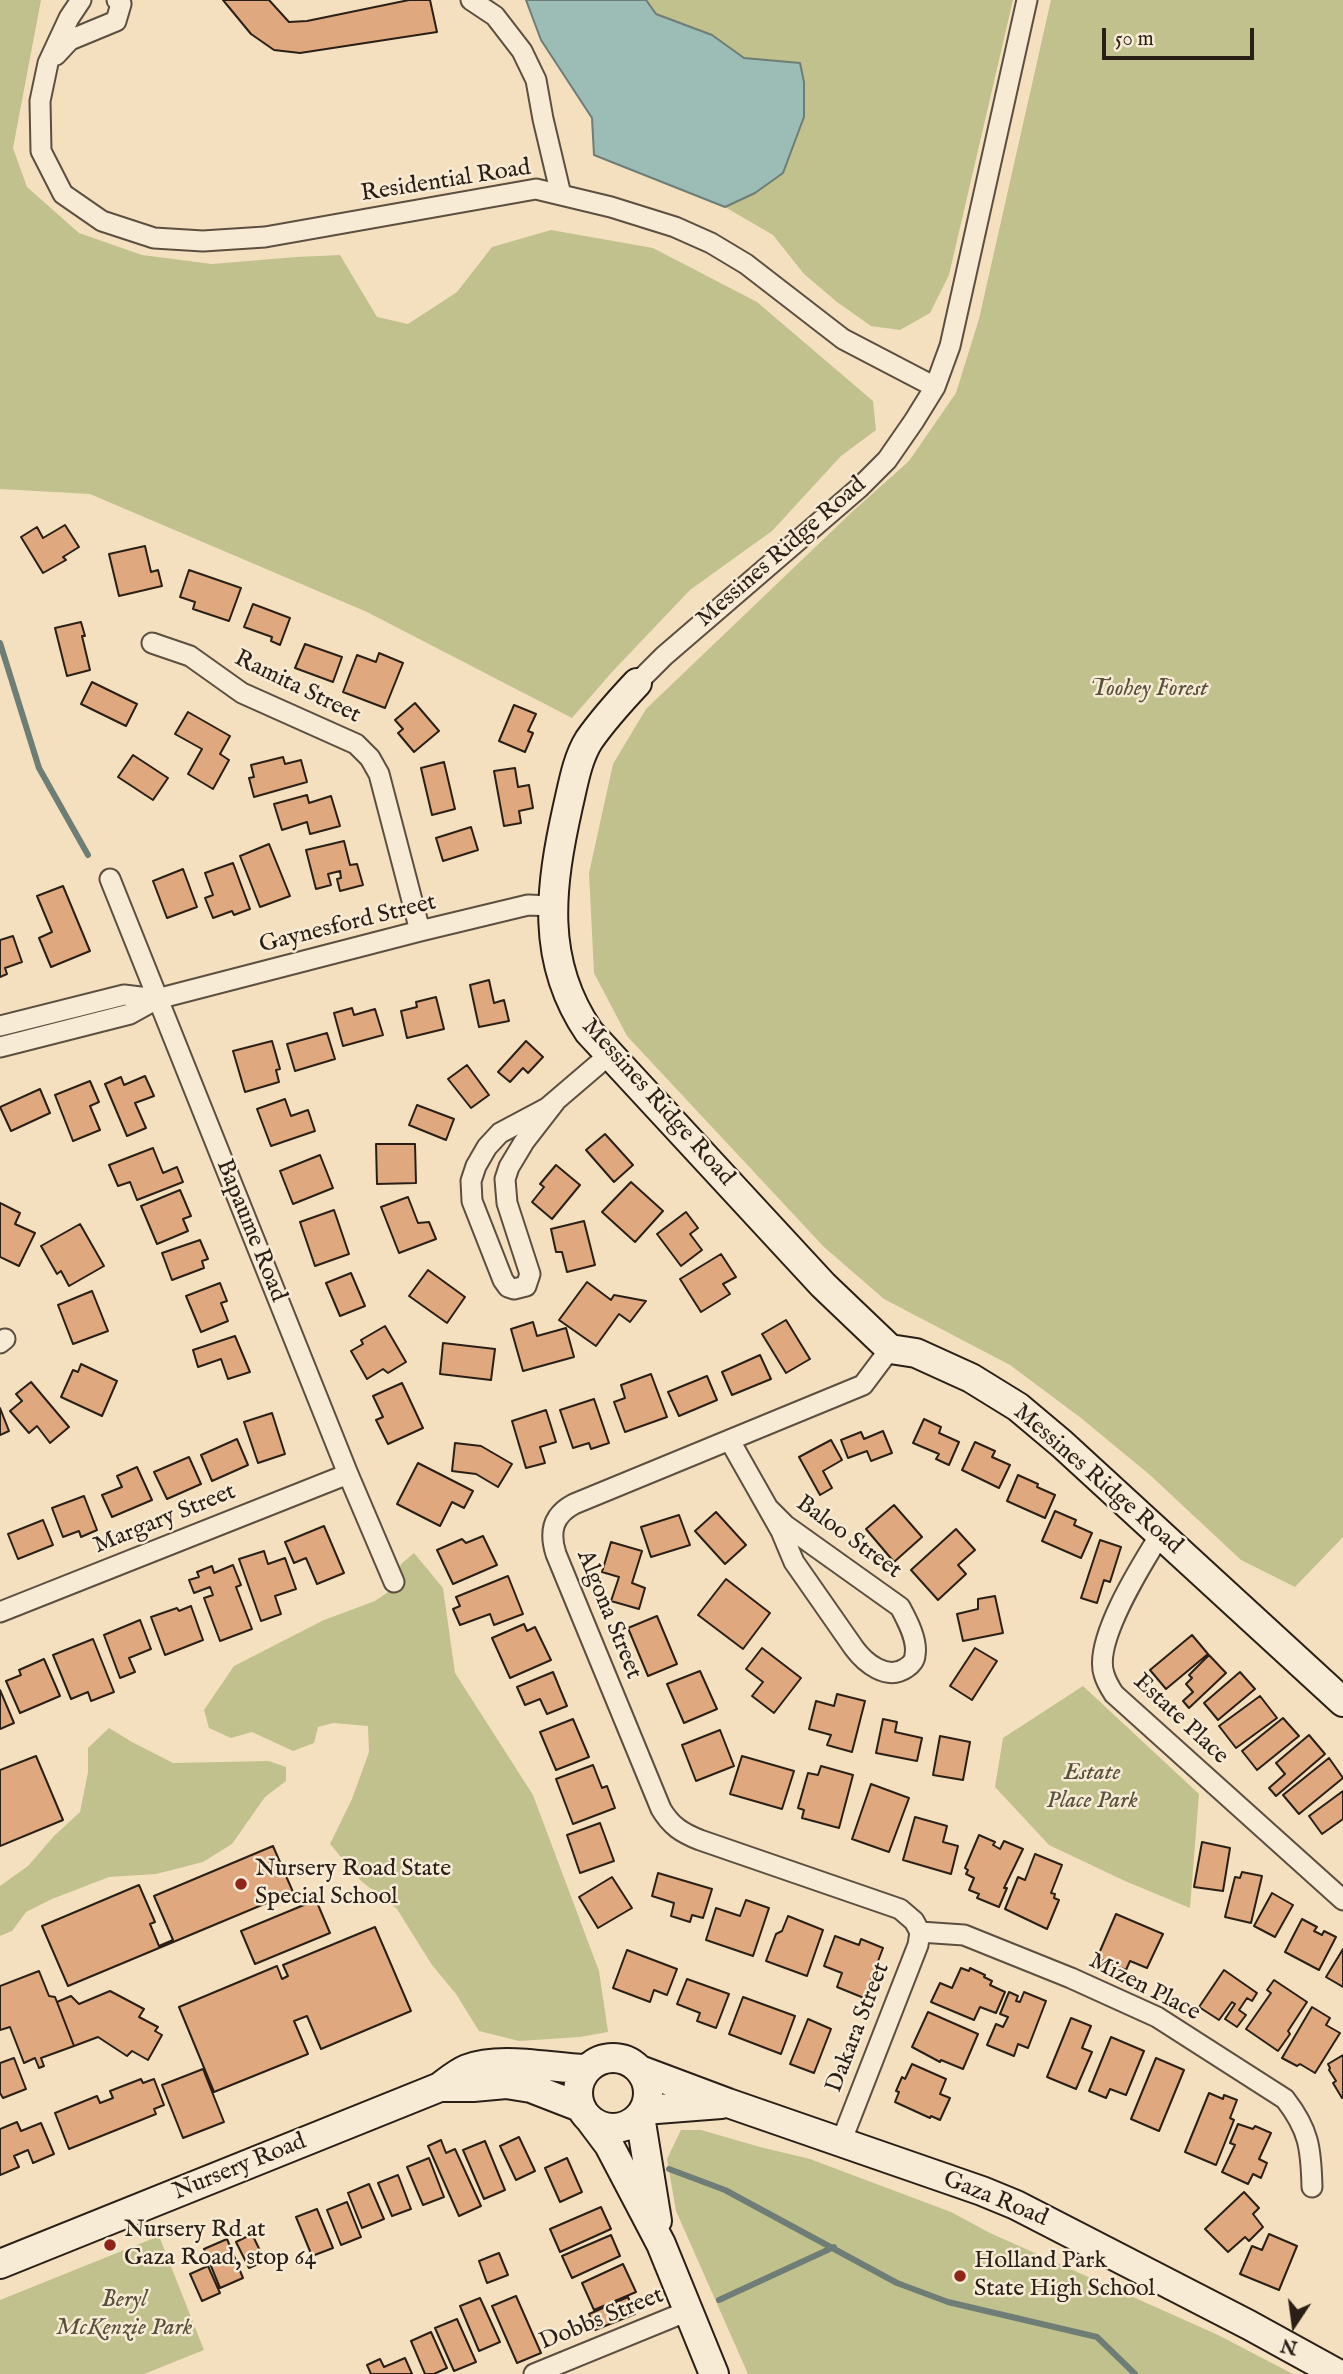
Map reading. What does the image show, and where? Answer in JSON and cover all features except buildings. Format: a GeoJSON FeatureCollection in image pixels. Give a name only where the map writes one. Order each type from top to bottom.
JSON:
{"type":"FeatureCollection","features":[{"type":"Feature","properties":{"kind":"main road","name":"Messines Ridge Road"},"geometry":{"type":"LineString","coordinates":[[637,682],[588,742],[575,778],[558,850],[552,906],[554,941],[567,991],[584,1025],[823,1285],[890,1349],[916,1353],[971,1378],[1018,1407],[1062,1444],[1343,1702]]}},
{"type":"Feature","properties":{"kind":"main road"},"geometry":{"type":"LineString","coordinates":[[661,2244],[642,2113],[648,2090],[646,2079],[631,2062],[607,2058],[586,2069],[578,2091],[586,2114],[609,2145],[661,2244],[714,2374]]}},
{"type":"Feature","properties":{"kind":"main road","name":"Nursery Road"},"geometry":{"type":"LineString","coordinates":[[0,2264],[440,2087],[465,2070],[482,2065],[506,2064],[586,2069]]}},
{"type":"Feature","properties":{"kind":"main road","name":"Gaza Road"},"geometry":{"type":"LineString","coordinates":[[640,2070],[982,2191],[1249,2325],[1338,2374]]}},
{"type":"Feature","properties":{"kind":"main road","name":"Nursery Road"},"geometry":{"type":"LineString","coordinates":[[440,2087],[506,2084],[530,2088],[586,2114]]}},
{"type":"Feature","properties":{"kind":"main road","name":"Gaza Road"},"geometry":{"type":"LineString","coordinates":[[642,2113],[728,2103]]}},
{"type":"Feature","properties":{"kind":"main road"},"geometry":{"type":"LineString","coordinates":[[586,2114],[611,2128],[622,2127],[642,2113]]}},
{"type":"Feature","properties":{"kind":"main road","name":"Gaza Road"},"geometry":{"type":"LineString","coordinates":[[1249,2325],[1343,2360]]}},
{"type":"Feature","properties":{"kind":"street","name":"Residential Road"},"geometry":{"type":"LineString","coordinates":[[81,0],[69,18],[48,63],[40,101],[41,151],[64,194],[102,221],[154,238],[203,242],[265,237],[536,189],[611,206],[675,227],[711,243],[746,264],[843,339],[935,387]]}},
{"type":"Feature","properties":{"kind":"street"},"geometry":{"type":"LineString","coordinates":[[48,63],[70,40],[117,21],[121,4],[117,0]]}},
{"type":"Feature","properties":{"kind":"street"},"geometry":{"type":"LineString","coordinates":[[471,0],[495,16],[522,51],[537,80],[543,120],[561,195]]}},
{"type":"Feature","properties":{"kind":"street","name":"Messines Ridge Road"},"geometry":{"type":"LineString","coordinates":[[637,682],[859,488],[887,460],[935,387],[950,346],[1027,0]]}},
{"type":"Feature","properties":{"kind":"street","name":"Ramita Street"},"geometry":{"type":"LineString","coordinates":[[152,643],[190,656],[233,689],[350,741],[366,753],[379,774],[420,931]]}},
{"type":"Feature","properties":{"kind":"street","name":"Bapaume Road"},"geometry":{"type":"LineString","coordinates":[[110,879],[348,1474],[394,1582]]}},
{"type":"Feature","properties":{"kind":"street","name":"Gaynesford Street"},"geometry":{"type":"LineString","coordinates":[[0,1047],[131,1014],[157,999],[420,931],[528,905],[552,906]]}},
{"type":"Feature","properties":{"kind":"street","name":"Gaynesford Street"},"geometry":{"type":"LineString","coordinates":[[0,1026],[124,995],[157,999]]}},
{"type":"Feature","properties":{"kind":"street"},"geometry":{"type":"LineString","coordinates":[[555,1102],[500,1133],[483,1153],[471,1181],[474,1208],[487,1242],[503,1280],[514,1289],[526,1286],[530,1274],[505,1196],[506,1173],[524,1142],[555,1102],[609,1055]]}},
{"type":"Feature","properties":{"kind":"street","name":"Algona Street"},"geometry":{"type":"LineString","coordinates":[[890,1349],[863,1385],[565,1509],[557,1517],[552,1536],[556,1554],[661,1809],[670,1824],[700,1840],[900,1909],[914,1921],[920,1932]]}},
{"type":"Feature","properties":{"kind":"street","name":"Baloo Street"},"geometry":{"type":"LineString","coordinates":[[730,1441],[769,1509],[782,1531],[794,1562],[859,1655],[874,1667],[885,1671],[901,1671],[909,1666],[915,1657],[915,1648],[900,1607],[785,1525],[769,1509]]}},
{"type":"Feature","properties":{"kind":"street","name":"Margary Street"},"geometry":{"type":"LineString","coordinates":[[0,1612],[348,1474]]}},
{"type":"Feature","properties":{"kind":"street","name":"Estate Place"},"geometry":{"type":"LineString","coordinates":[[1160,1535],[1127,1591],[1104,1647],[1103,1673],[1114,1694],[1343,1900]]}},
{"type":"Feature","properties":{"kind":"street","name":"Dakara Street"},"geometry":{"type":"LineString","coordinates":[[841,2142],[918,1945],[920,1932]]}},
{"type":"Feature","properties":{"kind":"street","name":"Mizen Place"},"geometry":{"type":"LineString","coordinates":[[920,1932],[964,1935],[1071,1978],[1157,2017],[1285,2099],[1301,2119],[1311,2151],[1312,2187]]}},
{"type":"Feature","properties":{"kind":"street","name":"Dobbs Street"},"geometry":{"type":"LineString","coordinates":[[534,2374],[688,2311]]}},
{"type":"Feature","properties":{"kind":"green space"},"geometry":{"type":"Polygon","coordinates":[[[0,0],[41,0],[13,148],[27,187],[79,233],[142,255],[212,264],[340,255],[377,317],[408,324],[457,292],[492,247],[551,230],[653,248],[757,302],[873,401],[876,430],[841,456],[772,531],[690,590],[572,718],[367,612],[90,494],[0,489],[0,0]]]}},
{"type":"Feature","properties":{"kind":"green space"},"geometry":{"type":"Polygon","coordinates":[[[646,0],[1013,0],[949,275],[930,313],[900,330],[871,326],[804,274],[773,235],[725,207],[755,193],[744,58],[712,35],[656,14],[646,0]]]}},
{"type":"Feature","properties":{"kind":"green space","name":"Toohey Forest"},"geometry":{"type":"Polygon","coordinates":[[[1051,0],[1343,0],[1343,1537],[1295,1587],[1241,1560],[1150,1475],[1081,1418],[1010,1365],[884,1299],[824,1247],[627,1036],[594,973],[589,873],[613,764],[646,709],[909,461],[956,393],[979,319],[1051,0]]]}},
{"type":"Feature","properties":{"kind":"green space"},"geometry":{"type":"Polygon","coordinates":[[[414,1553],[443,1588],[455,1673],[533,1795],[599,1971],[608,2032],[580,2037],[519,2041],[479,2031],[456,1994],[432,1965],[397,1909],[361,1881],[330,1844],[352,1799],[369,1752],[368,1726],[333,1723],[318,1727],[314,1743],[293,1751],[252,1732],[231,1738],[209,1728],[204,1710],[234,1666],[324,1620],[375,1601],[394,1588],[401,1564],[414,1553]]]}},
{"type":"Feature","properties":{"kind":"green space","name":"Estate Place Park"},"geometry":{"type":"Polygon","coordinates":[[[1083,1686],[1199,1794],[1190,1908],[1049,1845],[995,1787],[1003,1738],[1083,1686]]]}},
{"type":"Feature","properties":{"kind":"green space"},"geometry":{"type":"Polygon","coordinates":[[[109,1728],[173,1763],[269,1761],[286,1767],[286,1781],[265,1797],[232,1844],[203,1862],[156,1874],[109,1877],[26,1912],[12,1931],[0,1936],[0,1886],[28,1866],[80,1812],[88,1772],[88,1748],[109,1728]]]}},
{"type":"Feature","properties":{"kind":"green space"},"geometry":{"type":"Polygon","coordinates":[[[681,2130],[701,2130],[810,2159],[951,2212],[990,2233],[1218,2335],[1293,2374],[748,2374],[676,2211],[667,2159],[681,2130]]]}},
{"type":"Feature","properties":{"kind":"green space","name":"Beryl McKenzie Park"},"geometry":{"type":"Polygon","coordinates":[[[159,2236],[204,2350],[144,2374],[0,2374],[0,2300],[159,2236]]]}},
{"type":"Feature","properties":{"kind":"water"},"geometry":{"type":"Polygon","coordinates":[[[526,0],[646,0],[656,14],[712,35],[744,58],[800,63],[804,82],[804,117],[783,173],[755,193],[725,207],[594,155],[592,118],[541,40],[526,0]]]}},
{"type":"Feature","properties":{"kind":"waterway"},"geometry":{"type":"LineString","coordinates":[[0,643],[39,768],[88,855]]}},
{"type":"Feature","properties":{"kind":"waterway"},"geometry":{"type":"LineString","coordinates":[[669,2169],[725,2190],[897,2283],[948,2302],[1097,2337],[1135,2374]]}},
{"type":"Feature","properties":{"kind":"waterway"},"geometry":{"type":"LineString","coordinates":[[719,2300],[834,2247]]}},
{"type":"Feature","properties":{"kind":"place","name":"Nursery Road State Special School"},"geometry":{"type":"Point","coordinates":[241,1884]}},
{"type":"Feature","properties":{"kind":"place","name":"Nursery Rd at Gaza Road, stop 64"},"geometry":{"type":"Point","coordinates":[110,2245]}},
{"type":"Feature","properties":{"kind":"place","name":"Holland Park State High School"},"geometry":{"type":"Point","coordinates":[960,2276]}}]}
